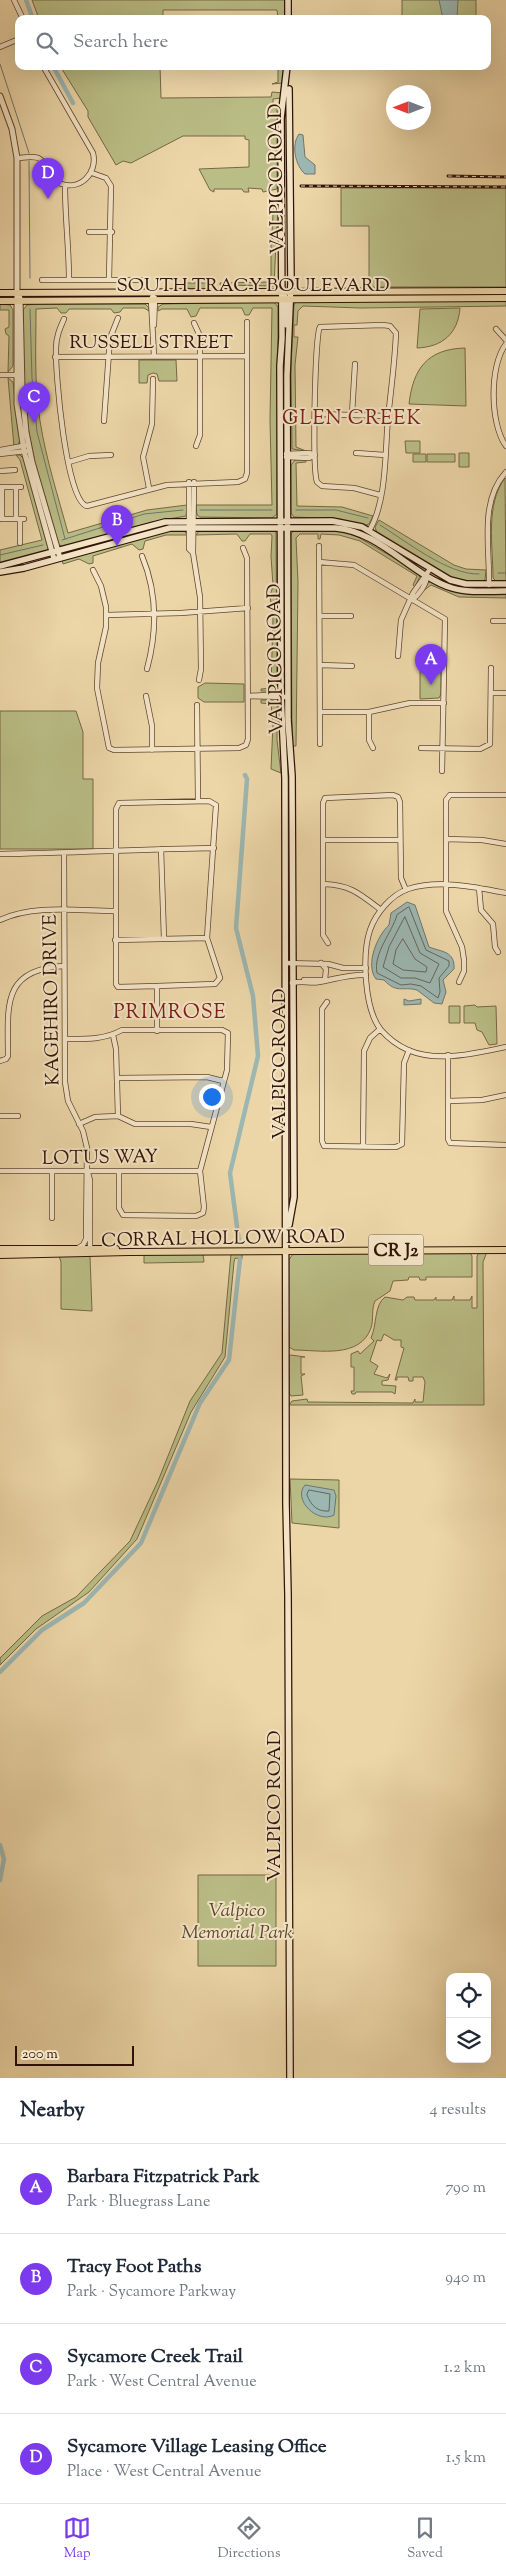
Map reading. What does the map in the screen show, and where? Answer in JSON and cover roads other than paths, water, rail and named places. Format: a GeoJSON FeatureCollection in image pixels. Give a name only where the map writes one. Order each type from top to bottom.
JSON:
{"type":"FeatureCollection","features":[{"type":"Feature","properties":{"kind":"main road"},"geometry":{"type":"LineString","coordinates":[[288,0],[288,15]]}},
{"type":"Feature","properties":{"kind":"main road","name":"VALPICO ROAD"},"geometry":{"type":"LineString","coordinates":[[286,1251],[289,1246],[294,1197],[292,770],[288,696],[289,334],[286,321],[286,298],[281,290],[281,118],[287,70]]}},
{"type":"Feature","properties":{"kind":"main road","name":"VALPICO ROAD"},"geometry":{"type":"LineString","coordinates":[[288,70],[290,291],[286,298],[280,456],[280,524],[281,695],[285,778],[290,2078]]}},
{"type":"Feature","properties":{"kind":"main road","name":"SOUTH TRACY BOULEVARD"},"geometry":{"type":"LineString","coordinates":[[0,294],[154,298],[281,290],[506,291]]}},
{"type":"Feature","properties":{"kind":"main road","name":"SOUTH TRACY BOULEVARD"},"geometry":{"type":"LineString","coordinates":[[0,301],[154,298],[506,298]]}},
{"type":"Feature","properties":{"kind":"main road"},"geometry":{"type":"LineString","coordinates":[[0,572],[154,524],[288,524],[339,521],[369,531],[428,572]]}},
{"type":"Feature","properties":{"kind":"main road"},"geometry":{"type":"LineString","coordinates":[[288,524],[351,530],[428,572],[456,582],[506,591]]}},
{"type":"Feature","properties":{"kind":"main road"},"geometry":{"type":"LineString","coordinates":[[0,566],[56,555]]}},
{"type":"Feature","properties":{"kind":"main road"},"geometry":{"type":"LineString","coordinates":[[489,588],[506,584]]}},
{"type":"Feature","properties":{"kind":"main road"},"geometry":{"type":"LineString","coordinates":[[0,1249],[90,1249],[130,1252]]}},
{"type":"Feature","properties":{"kind":"main road","name":"CORRAL HOLLOW ROAD"},"geometry":{"type":"LineString","coordinates":[[0,1255],[130,1252],[506,1250]]}},
{"type":"Feature","properties":{"kind":"street"},"geometry":{"type":"LineString","coordinates":[[14,0],[21,15]]}},
{"type":"Feature","properties":{"kind":"street"},"geometry":{"type":"LineString","coordinates":[[0,47],[15,41]]}},
{"type":"Feature","properties":{"kind":"street"},"geometry":{"type":"LineString","coordinates":[[17,158],[37,158],[43,162],[53,180],[65,185],[79,184],[92,173],[93,152],[45,70]]}},
{"type":"Feature","properties":{"kind":"street"},"geometry":{"type":"LineString","coordinates":[[0,96],[2,111],[14,136],[17,158],[18,301],[16,375],[26,448],[56,555]]}},
{"type":"Feature","properties":{"kind":"street"},"geometry":{"type":"LineString","coordinates":[[92,173],[106,178],[111,186],[112,232],[109,280]]}},
{"type":"Feature","properties":{"kind":"street"},"geometry":{"type":"LineString","coordinates":[[65,185],[65,217],[69,232],[69,280]]}},
{"type":"Feature","properties":{"kind":"street"},"geometry":{"type":"LineString","coordinates":[[89,232],[112,232]]}},
{"type":"Feature","properties":{"kind":"street"},"geometry":{"type":"LineString","coordinates":[[42,280],[144,280]]}},
{"type":"Feature","properties":{"kind":"street"},"geometry":{"type":"LineString","coordinates":[[154,298],[154,356]]}},
{"type":"Feature","properties":{"kind":"street"},"geometry":{"type":"LineString","coordinates":[[18,301],[26,448]]}},
{"type":"Feature","properties":{"kind":"street"},"geometry":{"type":"LineString","coordinates":[[104,421],[110,338],[118,318]]}},
{"type":"Feature","properties":{"kind":"street"},"geometry":{"type":"LineString","coordinates":[[64,319],[56,338],[60,417],[69,462],[80,500],[84,505],[90,506],[149,488],[192,482],[238,482],[245,479],[247,473],[247,322]]}},
{"type":"Feature","properties":{"kind":"street"},"geometry":{"type":"LineString","coordinates":[[194,323],[200,336],[200,435],[196,446]]}},
{"type":"Feature","properties":{"kind":"street"},"geometry":{"type":"LineString","coordinates":[[369,531],[378,513],[385,455],[396,333],[390,326],[319,328],[315,365],[315,477],[318,483],[380,495]]}},
{"type":"Feature","properties":{"kind":"street"},"geometry":{"type":"LineString","coordinates":[[496,330],[506,340]]}},
{"type":"Feature","properties":{"kind":"street"},"geometry":{"type":"LineString","coordinates":[[506,344],[498,358],[496,369],[495,415],[498,433],[506,446]]}},
{"type":"Feature","properties":{"kind":"street","name":"RUSSELL STREET"},"geometry":{"type":"LineString","coordinates":[[56,357],[246,356]]}},
{"type":"Feature","properties":{"kind":"street"},"geometry":{"type":"LineString","coordinates":[[352,414],[354,364]]}},
{"type":"Feature","properties":{"kind":"street"},"geometry":{"type":"LineString","coordinates":[[0,375],[16,375]]}},
{"type":"Feature","properties":{"kind":"street"},"geometry":{"type":"LineString","coordinates":[[149,488],[143,456],[152,424],[153,379]]}},
{"type":"Feature","properties":{"kind":"street"},"geometry":{"type":"LineString","coordinates":[[316,414],[388,416]]}},
{"type":"Feature","properties":{"kind":"street"},"geometry":{"type":"LineString","coordinates":[[0,450],[26,448]]}},
{"type":"Feature","properties":{"kind":"street"},"geometry":{"type":"LineString","coordinates":[[0,454],[26,448]]}},
{"type":"Feature","properties":{"kind":"street"},"geometry":{"type":"LineString","coordinates":[[356,453],[385,455]]}},
{"type":"Feature","properties":{"kind":"street"},"geometry":{"type":"LineString","coordinates":[[69,462],[89,456],[111,455]]}},
{"type":"Feature","properties":{"kind":"street"},"geometry":{"type":"LineString","coordinates":[[280,456],[288,455],[309,458],[315,456]]}},
{"type":"Feature","properties":{"kind":"street"},"geometry":{"type":"LineString","coordinates":[[0,471],[15,470]]}},
{"type":"Feature","properties":{"kind":"street"},"geometry":{"type":"LineString","coordinates":[[489,588],[490,503],[496,484],[506,472]]}},
{"type":"Feature","properties":{"kind":"street"},"geometry":{"type":"LineString","coordinates":[[192,482],[192,523],[189,549],[192,553],[200,591],[201,669],[199,680]]}},
{"type":"Feature","properties":{"kind":"street"},"geometry":{"type":"LineString","coordinates":[[20,519],[1,520],[1,487],[18,487],[20,519],[20,543]]}},
{"type":"Feature","properties":{"kind":"street"},"geometry":{"type":"LineString","coordinates":[[319,546],[320,744]]}},
{"type":"Feature","properties":{"kind":"street"},"geometry":{"type":"LineString","coordinates":[[93,570],[104,595],[107,615],[105,637],[96,674],[97,696],[109,748],[114,750],[199,750],[232,748],[246,745],[248,738],[248,558],[243,548]]}},
{"type":"Feature","properties":{"kind":"street"},"geometry":{"type":"LineString","coordinates":[[142,556],[151,584],[154,614],[153,639],[147,669]]}},
{"type":"Feature","properties":{"kind":"street"},"geometry":{"type":"LineString","coordinates":[[319,562],[354,564],[445,619],[442,771]]}},
{"type":"Feature","properties":{"kind":"street"},"geometry":{"type":"LineString","coordinates":[[398,656],[399,626],[404,612],[412,600],[413,593],[428,572]]}},
{"type":"Feature","properties":{"kind":"street"},"geometry":{"type":"LineString","coordinates":[[107,615],[200,612],[248,608]]}},
{"type":"Feature","properties":{"kind":"street"},"geometry":{"type":"LineString","coordinates":[[320,616],[351,616]]}},
{"type":"Feature","properties":{"kind":"street"},"geometry":{"type":"LineString","coordinates":[[493,622],[506,621]]}},
{"type":"Feature","properties":{"kind":"street"},"geometry":{"type":"LineString","coordinates":[[320,666],[352,666]]}},
{"type":"Feature","properties":{"kind":"street"},"geometry":{"type":"LineString","coordinates":[[421,748],[480,749],[490,744],[490,668]]}},
{"type":"Feature","properties":{"kind":"street"},"geometry":{"type":"LineString","coordinates":[[491,693],[506,693]]}},
{"type":"Feature","properties":{"kind":"street"},"geometry":{"type":"LineString","coordinates":[[146,696],[152,726],[152,750]]}},
{"type":"Feature","properties":{"kind":"street"},"geometry":{"type":"LineString","coordinates":[[248,696],[288,696]]}},
{"type":"Feature","properties":{"kind":"street"},"geometry":{"type":"LineString","coordinates":[[320,712],[369,712],[410,703],[444,702]]}},
{"type":"Feature","properties":{"kind":"street"},"geometry":{"type":"LineString","coordinates":[[197,705],[199,750],[198,801]]}},
{"type":"Feature","properties":{"kind":"street"},"geometry":{"type":"LineString","coordinates":[[369,712],[369,740],[373,748]]}},
{"type":"Feature","properties":{"kind":"street"},"geometry":{"type":"LineString","coordinates":[[328,943],[323,935],[323,802],[325,798],[393,795],[398,797],[400,802],[401,878],[406,890]]}},
{"type":"Feature","properties":{"kind":"street"},"geometry":{"type":"LineString","coordinates":[[459,982],[464,971],[462,947],[446,911],[447,797],[456,795],[506,795]]}},
{"type":"Feature","properties":{"kind":"street"},"geometry":{"type":"LineString","coordinates":[[209,800],[216,805],[214,848],[206,938],[220,978],[218,982],[215,984],[118,987],[116,984],[114,912],[116,809],[119,803],[209,800]]}},
{"type":"Feature","properties":{"kind":"street"},"geometry":{"type":"LineString","coordinates":[[446,839],[474,839],[506,844]]}},
{"type":"Feature","properties":{"kind":"street"},"geometry":{"type":"LineString","coordinates":[[323,840],[400,840]]}},
{"type":"Feature","properties":{"kind":"street"},"geometry":{"type":"LineString","coordinates":[[0,854],[93,853],[115,850],[214,848]]}},
{"type":"Feature","properties":{"kind":"street"},"geometry":{"type":"LineString","coordinates":[[161,849],[164,939]]}},
{"type":"Feature","properties":{"kind":"street","name":"KAGEHIRO DRIVE"},"geometry":{"type":"LineString","coordinates":[[64,853],[66,1091],[86,1140],[88,1171]]}},
{"type":"Feature","properties":{"kind":"street"},"geometry":{"type":"LineString","coordinates":[[324,884],[346,886],[358,892],[380,910]]}},
{"type":"Feature","properties":{"kind":"street"},"geometry":{"type":"LineString","coordinates":[[506,893],[445,885],[406,890],[380,910],[368,938],[366,972],[370,1005],[380,1029],[409,1050],[421,1054],[448,1055],[484,1052],[506,1047]]}},
{"type":"Feature","properties":{"kind":"street"},"geometry":{"type":"LineString","coordinates":[[479,888],[481,910],[493,924],[495,947],[498,952]]}},
{"type":"Feature","properties":{"kind":"street"},"geometry":{"type":"LineString","coordinates":[[0,920],[30,912],[114,912]]}},
{"type":"Feature","properties":{"kind":"street"},"geometry":{"type":"LineString","coordinates":[[115,940],[206,938]]}},
{"type":"Feature","properties":{"kind":"street"},"geometry":{"type":"LineString","coordinates":[[285,963],[320,964],[366,972]]}},
{"type":"Feature","properties":{"kind":"street"},"geometry":{"type":"LineString","coordinates":[[320,964],[326,969],[325,980]]}},
{"type":"Feature","properties":{"kind":"street"},"geometry":{"type":"LineString","coordinates":[[0,1061],[8,1056],[9,998],[18,983],[24,977],[41,968],[64,966]]}},
{"type":"Feature","properties":{"kind":"street"},"geometry":{"type":"LineString","coordinates":[[286,985],[304,980],[319,982],[344,975],[366,972]]}},
{"type":"Feature","properties":{"kind":"street"},"geometry":{"type":"LineString","coordinates":[[157,986],[157,1031]]}},
{"type":"Feature","properties":{"kind":"street"},"geometry":{"type":"LineString","coordinates":[[327,1002],[322,1009],[322,1141],[324,1146],[396,1147],[402,1144],[404,1063],[409,1050]]}},
{"type":"Feature","properties":{"kind":"street"},"geometry":{"type":"LineString","coordinates":[[363,1147],[364,1052],[370,1038],[380,1029]]}},
{"type":"Feature","properties":{"kind":"street"},"geometry":{"type":"LineString","coordinates":[[65,1039],[94,1039],[113,1035],[122,1030],[222,1030],[228,1033],[227,1070],[200,1171],[204,1207],[200,1215],[123,1215],[119,1208],[119,1171]]}},
{"type":"Feature","properties":{"kind":"street"},"geometry":{"type":"LineString","coordinates":[[113,1035],[118,1078],[118,1116]]}},
{"type":"Feature","properties":{"kind":"street"},"geometry":{"type":"LineString","coordinates":[[448,1055],[448,1139],[450,1143],[506,1145]]}},
{"type":"Feature","properties":{"kind":"street"},"geometry":{"type":"LineString","coordinates":[[118,1078],[207,1078],[223,1081]]}},
{"type":"Feature","properties":{"kind":"street"},"geometry":{"type":"LineString","coordinates":[[448,1100],[482,1100],[506,1095]]}},
{"type":"Feature","properties":{"kind":"street"},"geometry":{"type":"LineString","coordinates":[[0,1116],[18,1116]]}},
{"type":"Feature","properties":{"kind":"street"},"geometry":{"type":"LineString","coordinates":[[79,1124],[95,1117],[118,1116],[135,1124],[211,1126]]}},
{"type":"Feature","properties":{"kind":"street"},"geometry":{"type":"LineString","coordinates":[[52,1171],[52,1218]]}},
{"type":"Feature","properties":{"kind":"street"},"geometry":{"type":"LineString","coordinates":[[34,1255],[85,1252],[90,1249],[90,1180],[88,1171]]}},
{"type":"Feature","properties":{"kind":"street"},"geometry":{"type":"LineString","coordinates":[[77,1249],[83,1245],[86,1239],[85,1181],[88,1171]]}},
{"type":"Feature","properties":{"kind":"street","name":"LOTUS WAY"},"geometry":{"type":"LineString","coordinates":[[0,1172],[200,1171]]}},
{"type":"Feature","properties":{"kind":"water"},"geometry":{"type":"Polygon","coordinates":[[[439,0],[458,0],[457,15],[442,15],[439,0]]]}},
{"type":"Feature","properties":{"kind":"water"},"geometry":{"type":"Polygon","coordinates":[[[299,134],[303,135],[305,157],[315,165],[315,174],[305,174],[299,166],[295,155],[295,144],[299,134]]]}},
{"type":"Feature","properties":{"kind":"water"},"geometry":{"type":"Polygon","coordinates":[[[407,902],[415,905],[429,947],[447,953],[454,963],[454,969],[443,980],[446,992],[442,1004],[434,1003],[417,990],[393,987],[384,980],[376,979],[373,973],[372,959],[374,951],[380,936],[389,925],[391,913],[407,902]]]}},
{"type":"Feature","properties":{"kind":"water"},"geometry":{"type":"Polygon","coordinates":[[[404,999],[409,1001],[421,999],[421,1004],[404,1005],[404,999]]]}},
{"type":"Feature","properties":{"kind":"water"},"geometry":{"type":"Polygon","coordinates":[[[305,1485],[334,1490],[336,1496],[334,1515],[328,1517],[321,1516],[309,1509],[302,1497],[305,1485]]]}},
{"type":"Feature","properties":{"kind":"waterway"},"geometry":{"type":"LineString","coordinates":[[26,0],[32,15]]}},
{"type":"Feature","properties":{"kind":"waterway"},"geometry":{"type":"LineString","coordinates":[[0,64],[29,153]]}},
{"type":"Feature","properties":{"kind":"waterway"},"geometry":{"type":"LineString","coordinates":[[55,70],[73,103]]}},
{"type":"Feature","properties":{"kind":"waterway"},"geometry":{"type":"LineString","coordinates":[[29,161],[30,278]]}},
{"type":"Feature","properties":{"kind":"waterway"},"geometry":{"type":"LineString","coordinates":[[30,309],[32,378],[37,432],[65,539]]}},
{"type":"Feature","properties":{"kind":"waterway"},"geometry":{"type":"LineString","coordinates":[[62,540],[144,514],[183,510]]}},
{"type":"Feature","properties":{"kind":"waterway"},"geometry":{"type":"LineString","coordinates":[[200,510],[272,510]]}},
{"type":"Feature","properties":{"kind":"waterway"},"geometry":{"type":"LineString","coordinates":[[296,510],[336,510],[368,518]]}},
{"type":"Feature","properties":{"kind":"waterway"},"geometry":{"type":"LineString","coordinates":[[380,525],[441,563],[467,573],[479,574]]}},
{"type":"Feature","properties":{"kind":"waterway"},"geometry":{"type":"LineString","coordinates":[[0,555],[43,545]]}},
{"type":"Feature","properties":{"kind":"waterway"},"geometry":{"type":"LineString","coordinates":[[498,573],[506,573]]}},
{"type":"Feature","properties":{"kind":"waterway"},"geometry":{"type":"LineString","coordinates":[[239,1242],[230,1173],[258,1056],[253,996],[236,928],[247,779],[245,775]]}},
{"type":"Feature","properties":{"kind":"waterway"},"geometry":{"type":"LineString","coordinates":[[0,1672],[42,1630],[84,1603],[141,1543],[200,1403],[229,1360],[240,1259]]}},
{"type":"Feature","properties":{"kind":"waterway"},"geometry":{"type":"LineString","coordinates":[[0,1845],[4,1859],[0,1880]]}},
{"type":"Feature","properties":{"kind":"railway"},"geometry":{"type":"LineString","coordinates":[[448,176],[506,177]]}},
{"type":"Feature","properties":{"kind":"railway"},"geometry":{"type":"LineString","coordinates":[[301,186],[506,187]]}},
{"type":"Feature","properties":{"kind":"place","name":"Sycamore Village Leasing Office"},"geometry":{"type":"Point","coordinates":[48,199]}},
{"type":"Feature","properties":{"kind":"place","name":"Sycamore Creek Trail"},"geometry":{"type":"Point","coordinates":[34,423]}},
{"type":"Feature","properties":{"kind":"place","name":"Tracy Foot Paths"},"geometry":{"type":"Point","coordinates":[117,546]}},
{"type":"Feature","properties":{"kind":"place","name":"Barbara Fitzpatrick Park"},"geometry":{"type":"Point","coordinates":[431,685]}},
{"type":"Feature","properties":{"kind":"district","name":"GLEN CREEK"},"geometry":{"type":"Point","coordinates":[352,417]}},
{"type":"Feature","properties":{"kind":"district","name":"PRIMROSE"},"geometry":{"type":"Point","coordinates":[170,1011]}},
{"type":"Feature","properties":{"kind":"park label","name":"Valpico Memorial Park"},"geometry":{"type":"Point","coordinates":[237,1920]}}]}
